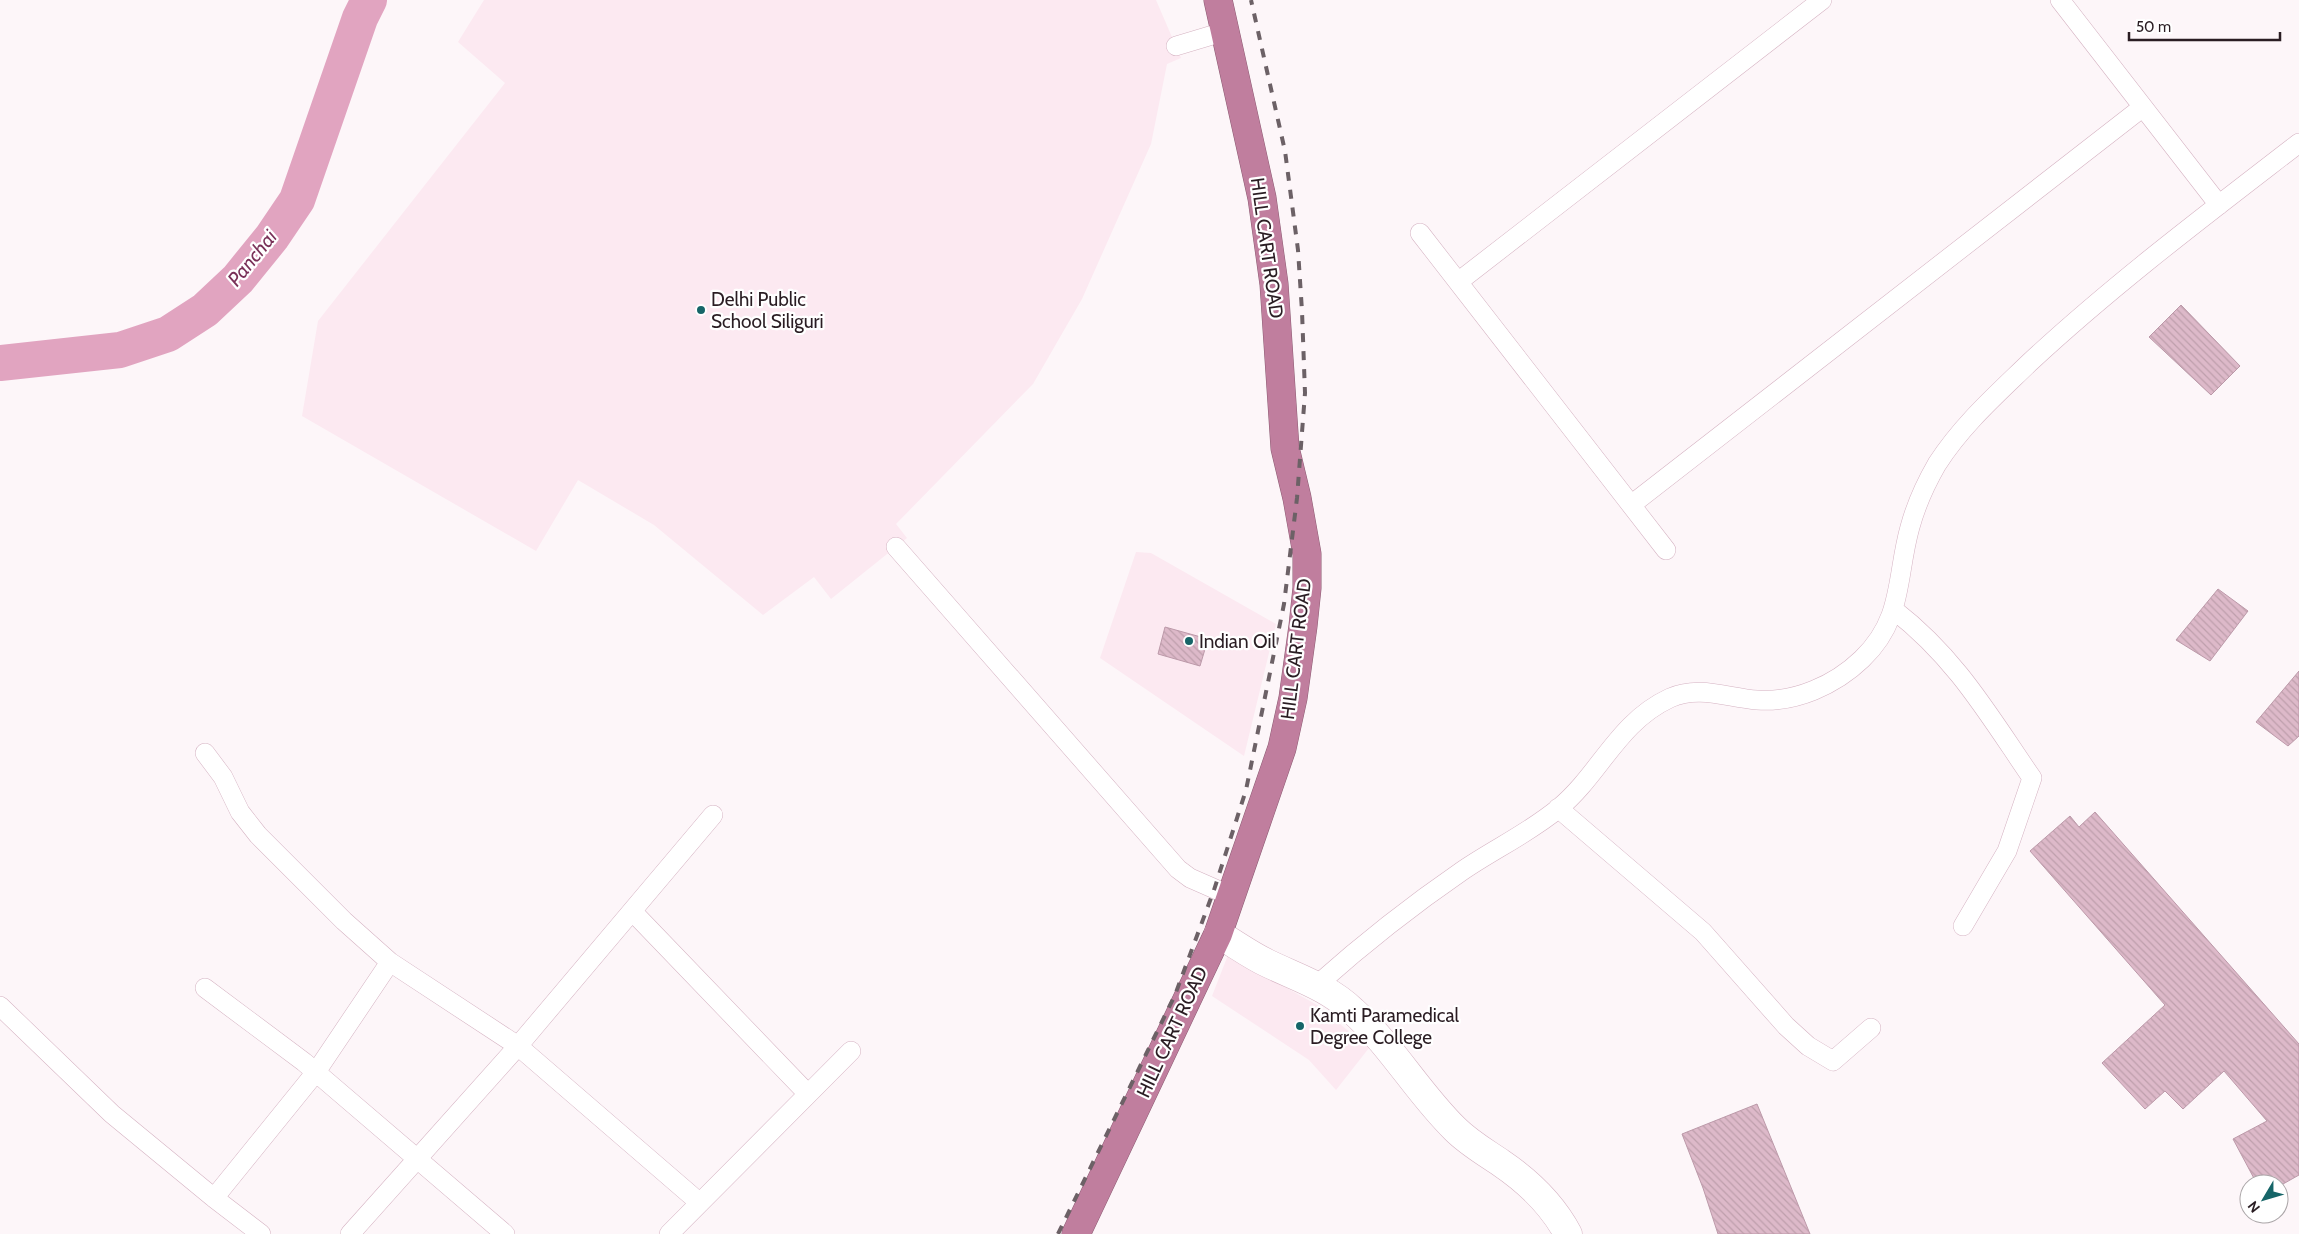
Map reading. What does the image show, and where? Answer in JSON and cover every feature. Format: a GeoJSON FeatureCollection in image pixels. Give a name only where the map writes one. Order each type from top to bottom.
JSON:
{"type":"FeatureCollection","features":[{"type":"Feature","properties":{"kind":"highway","name":"HILL CART ROAD"},"geometry":{"type":"LineString","coordinates":[[1076,1234],[1218,934],[1282,748],[1303,626],[1307,579],[1306,554],[1302,526],[1285,448],[1274,284],[1262,198],[1218,0]]}},
{"type":"Feature","properties":{"kind":"street"},"geometry":{"type":"LineString","coordinates":[[1458,282],[1822,0]]}},
{"type":"Feature","properties":{"kind":"street"},"geometry":{"type":"LineString","coordinates":[[2060,0],[2219,205]]}},
{"type":"Feature","properties":{"kind":"street"},"geometry":{"type":"LineString","coordinates":[[1176,46],[1226,31]]}},
{"type":"Feature","properties":{"kind":"street"},"geometry":{"type":"LineString","coordinates":[[1631,505],[2144,108]]}},
{"type":"Feature","properties":{"kind":"street"},"geometry":{"type":"LineString","coordinates":[[1317,985],[1416,902],[1466,868],[1515,840],[1558,808],[1630,725],[1649,710],[1671,698],[1694,691],[1758,700],[1784,700],[1809,692],[1833,680],[1861,660],[1879,640],[1894,610],[1910,527],[1921,496],[1937,465],[1959,433],[1986,404],[2056,338],[2161,250],[2299,143]]}},
{"type":"Feature","properties":{"kind":"street"},"geometry":{"type":"LineString","coordinates":[[1420,233],[1666,550]]}},
{"type":"Feature","properties":{"kind":"street"},"geometry":{"type":"LineString","coordinates":[[896,548],[1178,869],[1190,878],[1232,896]]}},
{"type":"Feature","properties":{"kind":"street"},"geometry":{"type":"LineString","coordinates":[[1894,610],[1920,630],[1963,677],[2032,778],[2007,851],[1963,926]]}},
{"type":"Feature","properties":{"kind":"street"},"geometry":{"type":"LineString","coordinates":[[205,753],[223,777],[240,812],[258,835],[344,921],[390,962],[518,1046],[700,1203]]}},
{"type":"Feature","properties":{"kind":"street"},"geometry":{"type":"LineString","coordinates":[[1558,808],[1703,932],[1786,1026],[1808,1046],[1833,1062],[1871,1028]]}},
{"type":"Feature","properties":{"kind":"street"},"geometry":{"type":"LineString","coordinates":[[350,1234],[518,1046],[713,814]]}},
{"type":"Feature","properties":{"kind":"street"},"geometry":{"type":"LineString","coordinates":[[632,911],[808,1094]]}},
{"type":"Feature","properties":{"kind":"street"},"geometry":{"type":"LineString","coordinates":[[1218,934],[1267,963],[1327,990],[1353,1010],[1386,1044],[1454,1129],[1521,1177],[1540,1194],[1560,1219],[1568,1234]]}},
{"type":"Feature","properties":{"kind":"street"},"geometry":{"type":"LineString","coordinates":[[214,1198],[316,1072],[390,962]]}},
{"type":"Feature","properties":{"kind":"street"},"geometry":{"type":"LineString","coordinates":[[205,988],[316,1072],[505,1234]]}},
{"type":"Feature","properties":{"kind":"street"},"geometry":{"type":"LineString","coordinates":[[0,1006],[112,1114],[214,1198],[262,1234]]}},
{"type":"Feature","properties":{"kind":"street"},"geometry":{"type":"LineString","coordinates":[[669,1234],[851,1051]]}},
{"type":"Feature","properties":{"kind":"shaded area","name":"Delhi Public School Siliguri"},"geometry":{"type":"Polygon","coordinates":[[[484,0],[1156,0],[1181,58],[1167,64],[1151,144],[1082,299],[1033,384],[896,524],[907,538],[831,599],[814,577],[763,615],[654,525],[578,480],[536,551],[302,416],[318,321],[505,83],[458,42],[484,0]]]}},
{"type":"Feature","properties":{"kind":"shaded area","name":"Indian Oil"},"geometry":{"type":"Polygon","coordinates":[[[1136,552],[1151,553],[1276,624],[1244,756],[1100,658],[1136,552]]]}},
{"type":"Feature","properties":{"kind":"shaded area","name":"Kamti Paramedical Degree College"},"geometry":{"type":"Polygon","coordinates":[[[1228,955],[1317,1005],[1369,1048],[1336,1090],[1309,1060],[1212,996],[1228,955]]]}},
{"type":"Feature","properties":{"kind":"building"},"geometry":{"type":"Polygon","coordinates":[[[2181,305],[2240,366],[2211,395],[2149,337],[2181,305]]]}},
{"type":"Feature","properties":{"kind":"building"},"geometry":{"type":"Polygon","coordinates":[[[2218,589],[2248,611],[2210,661],[2176,640],[2218,589]]]}},
{"type":"Feature","properties":{"kind":"building"},"geometry":{"type":"Polygon","coordinates":[[[1165,627],[1208,639],[1200,666],[1158,654],[1165,627]]]}},
{"type":"Feature","properties":{"kind":"building"},"geometry":{"type":"Polygon","coordinates":[[[2299,671],[2299,736],[2288,746],[2256,722],[2299,671]]]}},
{"type":"Feature","properties":{"kind":"building"},"geometry":{"type":"Polygon","coordinates":[[[2095,812],[2299,1044],[2299,1175],[2289,1181],[2289,1174],[2252,1174],[2233,1139],[2267,1121],[2224,1071],[2183,1109],[2165,1091],[2145,1109],[2102,1063],[2165,1005],[2030,851],[2070,816],[2079,827],[2095,812]]]}},
{"type":"Feature","properties":{"kind":"building"},"geometry":{"type":"Polygon","coordinates":[[[1757,1104],[1810,1234],[1718,1234],[1682,1134],[1757,1104]]]}},
{"type":"Feature","properties":{"kind":"waterway","name":"Panchai"},"geometry":{"type":"LineString","coordinates":[[0,363],[120,350],[168,334],[205,310],[238,279],[272,237],[297,200],[360,18],[369,0]]}},
{"type":"Feature","properties":{"kind":"railway"},"geometry":{"type":"LineString","coordinates":[[1058,1234],[1175,995],[1214,890],[1246,790],[1284,604],[1297,498],[1305,393],[1302,311],[1298,250],[1285,151],[1251,0]]}},
{"type":"Feature","properties":{"kind":"place","name":"Delhi Public School Siliguri"},"geometry":{"type":"Point","coordinates":[701,310]}},
{"type":"Feature","properties":{"kind":"place","name":"Indian Oil"},"geometry":{"type":"Point","coordinates":[1189,641]}},
{"type":"Feature","properties":{"kind":"place","name":"Kamti Paramedical Degree College"},"geometry":{"type":"Point","coordinates":[1300,1026]}}]}
